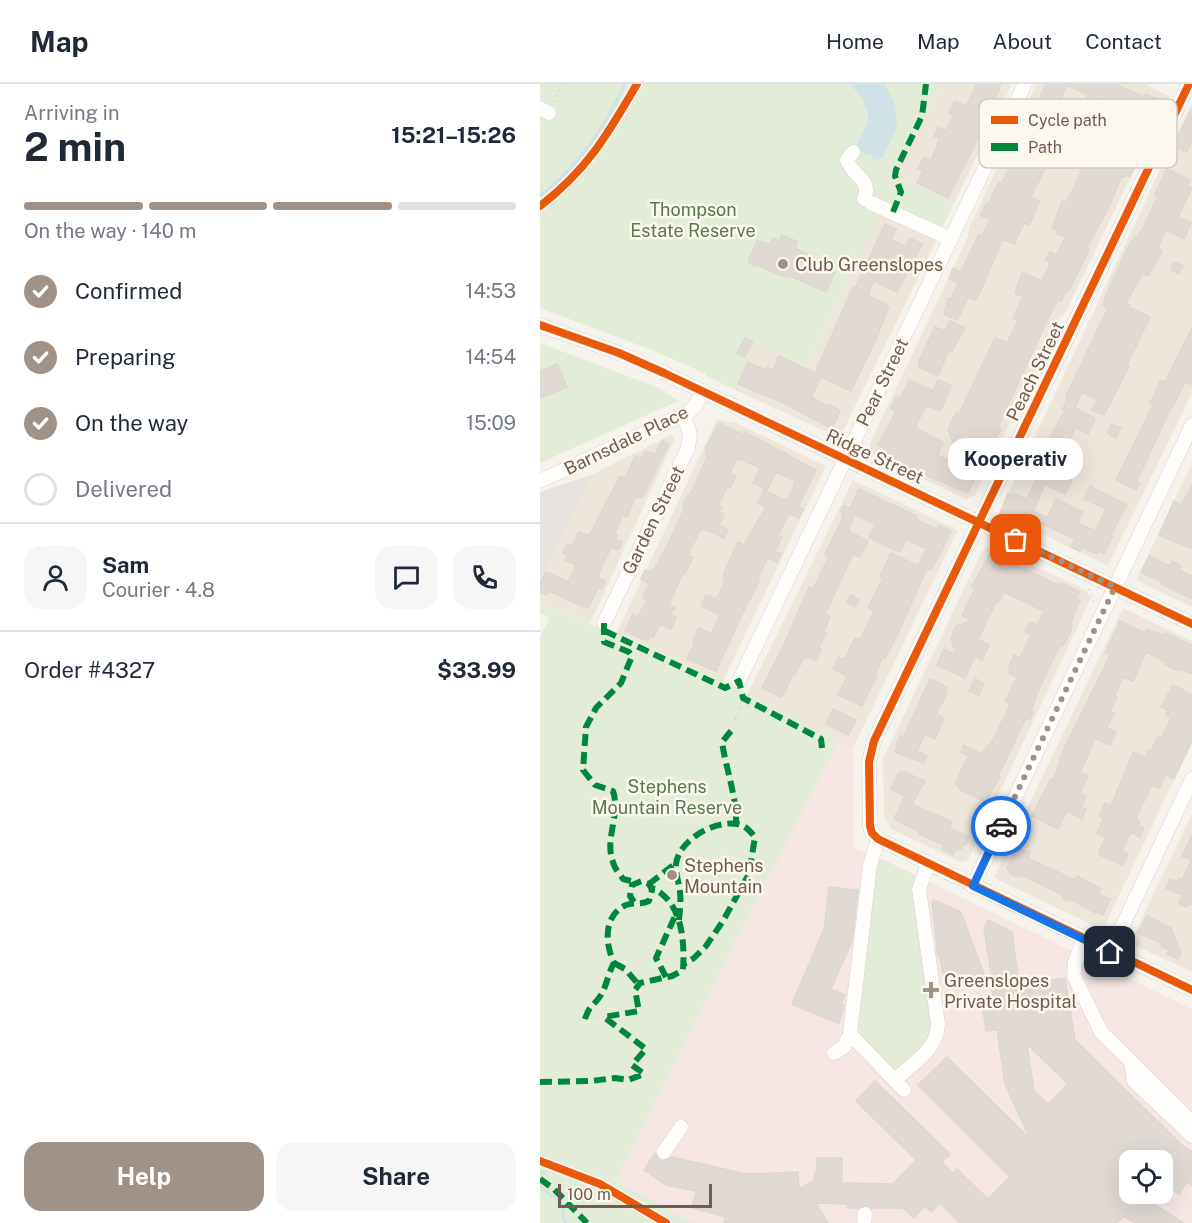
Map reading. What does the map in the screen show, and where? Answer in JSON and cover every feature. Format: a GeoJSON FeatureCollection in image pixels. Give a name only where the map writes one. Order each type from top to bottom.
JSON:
{"type":"FeatureCollection","features":[{"type":"Feature","properties":{"kind":"street","name":"Pear Street"},"geometry":{"type":"LineString","coordinates":[[1018,99],[1025,84]]}},
{"type":"Feature","properties":{"kind":"street","name":"Peach Street"},"geometry":{"type":"LineString","coordinates":[[1177,108],[1187,87]]}},
{"type":"Feature","properties":{"kind":"street"},"geometry":{"type":"LineString","coordinates":[[853,152],[847,160],[849,168],[865,181],[868,201],[951,239]]}},
{"type":"Feature","properties":{"kind":"street","name":"Pear Street"},"geometry":{"type":"LineString","coordinates":[[739,681],[985,168]]}},
{"type":"Feature","properties":{"kind":"street","name":"Peach Street"},"geometry":{"type":"LineString","coordinates":[[878,839],[872,833],[870,826],[868,762],[871,748],[1148,168]]}},
{"type":"Feature","properties":{"kind":"street","name":"Ridge Street"},"geometry":{"type":"LineString","coordinates":[[540,326],[619,353],[703,391],[1192,624]]}},
{"type":"Feature","properties":{"kind":"street","name":"Barnsdale Place"},"geometry":{"type":"LineString","coordinates":[[540,481],[694,408],[703,391]]}},
{"type":"Feature","properties":{"kind":"street","name":"Garden Street"},"geometry":{"type":"LineString","coordinates":[[604,623],[688,448],[690,434],[683,414]]}},
{"type":"Feature","properties":{"kind":"street"},"geometry":{"type":"LineString","coordinates":[[973,886],[1192,425]]}},
{"type":"Feature","properties":{"kind":"street"},"geometry":{"type":"LineString","coordinates":[[1110,952],[1192,779]]}},
{"type":"Feature","properties":{"kind":"street"},"geometry":{"type":"LineString","coordinates":[[872,1057],[844,1056],[834,1053],[844,1047],[850,1034],[870,865],[878,839],[1192,990]]}},
{"type":"Feature","properties":{"kind":"street"},"geometry":{"type":"LineString","coordinates":[[850,1034],[899,1085],[931,1047],[938,1035],[919,889],[928,864]]}},
{"type":"Feature","properties":{"kind":"street"},"geometry":{"type":"LineString","coordinates":[[1084,939],[1074,966],[1076,980],[1101,1032],[1192,1122]]}},
{"type":"Feature","properties":{"kind":"street"},"geometry":{"type":"LineString","coordinates":[[1131,1062],[1134,1081],[1192,1136]]}},
{"type":"Feature","properties":{"kind":"street"},"geometry":{"type":"LineString","coordinates":[[664,1152],[681,1126]]}},
{"type":"Feature","properties":{"kind":"path"},"geometry":{"type":"LineString","coordinates":[[545,111],[562,84]]}},
{"type":"Feature","properties":{"kind":"path"},"geometry":{"type":"LineString","coordinates":[[1088,587],[1094,605]]}},
{"type":"Feature","properties":{"kind":"path"},"geometry":{"type":"LineString","coordinates":[[731,731],[743,698]]}},
{"type":"Feature","properties":{"kind":"path"},"geometry":{"type":"LineString","coordinates":[[579,1020],[604,1017]]}},
{"type":"Feature","properties":{"kind":"shaded area"},"geometry":{"type":"Polygon","coordinates":[[[850,84],[884,84],[895,104],[897,127],[883,157],[874,161],[870,154],[866,155],[857,148],[868,115],[861,98],[850,84]]]}},
{"type":"Feature","properties":{"kind":"shaded area"},"geometry":{"type":"Polygon","coordinates":[[[941,84],[1012,84],[1005,99],[979,99],[979,152],[954,203],[897,177],[941,84]]]}},
{"type":"Feature","properties":{"kind":"shaded area"},"geometry":{"type":"Polygon","coordinates":[[[1037,84],[1145,84],[1169,96],[1168,99],[1030,99],[1037,84]]]}},
{"type":"Feature","properties":{"kind":"shaded area"},"geometry":{"type":"Polygon","coordinates":[[[1190,106],[1192,107],[1192,393],[1108,566],[999,513],[1161,168],[1177,168],[1177,134],[1190,106]]]}},
{"type":"Feature","properties":{"kind":"shaded area"},"geometry":{"type":"Polygon","coordinates":[[[997,168],[1135,168],[975,495],[966,499],[871,454],[870,443],[967,239],[970,225],[997,168]]]}},
{"type":"Feature","properties":{"kind":"shaded area"},"geometry":{"type":"Polygon","coordinates":[[[879,214],[936,241],[842,433],[833,435],[733,389],[754,341],[807,367],[879,214]]]}},
{"type":"Feature","properties":{"kind":"shaded area"},"geometry":{"type":"Polygon","coordinates":[[[717,419],[736,423],[826,466],[723,681],[617,632],[717,419]]]}},
{"type":"Feature","properties":{"kind":"shaded area"},"geometry":{"type":"Polygon","coordinates":[[[671,435],[675,438],[590,624],[540,602],[540,582],[593,474],[671,435]]]}},
{"type":"Feature","properties":{"kind":"shaded area"},"geometry":{"type":"Polygon","coordinates":[[[1192,464],[1192,607],[1136,580],[1192,464]]]}},
{"type":"Feature","properties":{"kind":"shaded area"},"geometry":{"type":"Polygon","coordinates":[[[593,474],[540,582],[540,492],[593,474]]]}},
{"type":"Feature","properties":{"kind":"shaded area"},"geometry":{"type":"Polygon","coordinates":[[[853,480],[958,530],[853,748],[747,695],[853,480]]]}},
{"type":"Feature","properties":{"kind":"shaded area"},"geometry":{"type":"Polygon","coordinates":[[[990,546],[1086,590],[1091,598],[968,860],[960,862],[891,829],[884,817],[883,759],[982,551],[990,546]]]}},
{"type":"Feature","properties":{"kind":"shaded area"},"geometry":{"type":"Polygon","coordinates":[[[1123,608],[1192,641],[1192,742],[1105,925],[1097,927],[994,878],[1123,608]]]}},
{"type":"Feature","properties":{"kind":"shaded area","name":"Greenslopes Private Hospital"},"geometry":{"type":"Polygon","coordinates":[[[839,741],[853,748],[854,848],[882,859],[1192,1009],[1192,1223],[694,1223],[616,1182],[721,970],[839,741]]]}},
{"type":"Feature","properties":{"kind":"shaded area"},"geometry":{"type":"Polygon","coordinates":[[[1192,814],[1192,972],[1130,943],[1192,814]]]}},
{"type":"Feature","properties":{"kind":"green space","name":"Thompson Estate Reserve"},"geometry":{"type":"Polygon","coordinates":[[[540,84],[941,84],[897,177],[954,203],[936,241],[879,215],[807,367],[754,342],[733,389],[706,374],[652,350],[540,308],[540,84]]]}},
{"type":"Feature","properties":{"kind":"green space"},"geometry":{"type":"Polygon","coordinates":[[[540,343],[659,388],[678,401],[540,463],[540,343]]]}},
{"type":"Feature","properties":{"kind":"green space","name":"Stephens Mountain Reserve"},"geometry":{"type":"Polygon","coordinates":[[[540,602],[590,624],[617,632],[723,681],[839,741],[616,1181],[694,1223],[540,1223],[540,638],[549,618],[540,613],[540,602]]]}},
{"type":"Feature","properties":{"kind":"green space"},"geometry":{"type":"Polygon","coordinates":[[[882,859],[918,877],[932,1028],[927,1042],[897,1069],[891,1067],[861,1036],[858,1025],[874,879],[878,863],[882,859]]]}},
{"type":"Feature","properties":{"kind":"building"},"geometry":{"type":"Polygon","coordinates":[[[977,84],[1001,84],[995,99],[979,99],[979,136],[948,198],[917,183],[923,170],[918,168],[924,157],[931,160],[940,138],[934,136],[938,127],[946,131],[954,115],[949,113],[954,101],[966,106],[977,84]]]}},
{"type":"Feature","properties":{"kind":"building"},"geometry":{"type":"Polygon","coordinates":[[[1046,84],[1116,84],[1144,97],[1146,94],[1157,99],[1086,99],[1088,95],[1067,85],[1061,99],[1039,99],[1046,84]]]}},
{"type":"Feature","properties":{"kind":"building"},"geometry":{"type":"Polygon","coordinates":[[[1192,108],[1192,141],[1187,152],[1177,147],[1177,140],[1192,108]]]}},
{"type":"Feature","properties":{"kind":"building"},"geometry":{"type":"Polygon","coordinates":[[[1010,168],[1045,168],[1031,197],[1040,201],[1029,225],[1024,223],[1014,244],[1003,239],[978,296],[975,300],[968,298],[957,320],[944,314],[948,298],[951,299],[958,284],[949,278],[953,268],[961,272],[979,234],[982,236],[990,220],[980,215],[986,204],[988,205],[999,182],[1002,183],[1010,168]]]}},
{"type":"Feature","properties":{"kind":"building"},"geometry":{"type":"Polygon","coordinates":[[[1083,168],[1134,169],[1130,177],[1122,176],[1108,209],[1086,249],[1089,250],[1069,290],[1061,301],[1058,300],[1052,310],[998,427],[1001,429],[988,455],[986,454],[968,493],[914,470],[913,474],[902,469],[904,463],[886,454],[888,450],[878,445],[896,412],[891,408],[896,397],[901,398],[909,380],[933,391],[938,380],[952,386],[940,411],[926,405],[915,428],[943,442],[937,455],[962,466],[948,429],[956,413],[959,414],[995,338],[1007,343],[1018,321],[1013,318],[1023,297],[1015,293],[1022,272],[1042,281],[1051,262],[1046,260],[1050,252],[1057,255],[1065,237],[1056,233],[1057,230],[1052,228],[1062,201],[1066,203],[1083,168]]]}},
{"type":"Feature","properties":{"kind":"building"},"geometry":{"type":"Polygon","coordinates":[[[1167,169],[1190,180],[1187,186],[1192,188],[1178,217],[1191,223],[1184,239],[1166,230],[1158,248],[1162,250],[1157,261],[1148,276],[1142,274],[1126,303],[1130,305],[1129,307],[1150,317],[1127,365],[1129,366],[1104,415],[1092,410],[1097,400],[1082,392],[1075,408],[1095,418],[1088,434],[1075,428],[1064,452],[1069,454],[1060,474],[1072,480],[1065,494],[1045,484],[1033,511],[1047,518],[1056,499],[1083,512],[1078,523],[1095,531],[1106,509],[1084,499],[1090,486],[1127,505],[1104,554],[1098,551],[1097,554],[1083,547],[1080,551],[1071,547],[1075,539],[1040,523],[1034,536],[1025,531],[1027,527],[1010,518],[1008,523],[998,518],[1008,494],[1012,496],[1013,493],[1027,499],[1036,480],[1027,476],[1065,410],[1063,409],[1068,397],[1066,396],[1108,308],[1103,305],[1108,291],[1131,241],[1137,238],[1144,226],[1167,169]]]}},
{"type":"Feature","properties":{"kind":"building"},"geometry":{"type":"Polygon","coordinates":[[[885,224],[896,229],[891,239],[906,247],[910,238],[922,244],[897,292],[874,281],[868,295],[889,306],[851,391],[821,377],[813,393],[812,398],[829,406],[830,404],[840,411],[832,429],[784,403],[738,384],[748,362],[765,370],[767,367],[773,370],[779,356],[815,373],[853,287],[855,288],[885,224]]]}},
{"type":"Feature","properties":{"kind":"building","name":"Club Greenslopes"},"geometry":{"type":"Polygon","coordinates":[[[782,235],[798,242],[795,248],[809,255],[807,259],[835,272],[826,292],[788,275],[787,278],[748,262],[757,241],[770,244],[773,238],[779,241],[782,235]]]}},
{"type":"Feature","properties":{"kind":"building"},"geometry":{"type":"Polygon","coordinates":[[[1174,262],[1183,266],[1179,274],[1171,270],[1174,262]]]}},
{"type":"Feature","properties":{"kind":"building"},"geometry":{"type":"Polygon","coordinates":[[[950,321],[965,328],[952,351],[949,350],[938,376],[919,367],[918,363],[935,327],[945,331],[950,321]]]}},
{"type":"Feature","properties":{"kind":"building"},"geometry":{"type":"Polygon","coordinates":[[[1192,328],[1192,385],[1185,381],[1137,481],[1140,483],[1136,490],[1116,480],[1153,405],[1150,403],[1161,380],[1165,382],[1192,328]]]}},
{"type":"Feature","properties":{"kind":"building"},"geometry":{"type":"Polygon","coordinates":[[[745,338],[753,341],[745,357],[737,353],[745,338]]]}},
{"type":"Feature","properties":{"kind":"building"},"geometry":{"type":"Polygon","coordinates":[[[557,364],[567,387],[540,398],[540,371],[557,364]]]}},
{"type":"Feature","properties":{"kind":"building"},"geometry":{"type":"Polygon","coordinates":[[[719,423],[743,435],[745,432],[816,470],[798,507],[803,509],[799,518],[789,514],[778,535],[782,537],[775,551],[782,554],[777,562],[768,558],[765,563],[757,579],[760,580],[716,671],[687,659],[699,628],[711,634],[720,615],[701,606],[706,595],[717,599],[726,579],[723,578],[725,570],[738,542],[744,545],[766,507],[758,503],[764,490],[787,501],[796,481],[776,472],[767,490],[753,483],[760,468],[737,458],[730,473],[736,476],[730,488],[727,487],[718,506],[722,508],[719,512],[724,514],[719,525],[728,530],[724,538],[701,528],[688,555],[693,557],[669,604],[675,607],[671,614],[676,618],[671,629],[660,624],[653,638],[650,636],[647,641],[625,631],[633,614],[638,617],[647,600],[643,598],[649,584],[641,579],[645,570],[651,572],[655,568],[668,544],[685,507],[683,505],[686,497],[691,493],[707,457],[705,450],[719,423]]]}},
{"type":"Feature","properties":{"kind":"building"},"geometry":{"type":"Polygon","coordinates":[[[1112,424],[1121,428],[1116,438],[1107,433],[1112,424]]]}},
{"type":"Feature","properties":{"kind":"building"},"geometry":{"type":"Polygon","coordinates":[[[662,440],[669,444],[642,498],[636,496],[627,517],[623,515],[615,533],[617,535],[615,539],[622,542],[618,550],[611,547],[597,578],[605,581],[602,589],[598,588],[589,607],[586,608],[549,591],[547,595],[540,592],[540,584],[546,572],[568,582],[576,565],[565,560],[568,555],[563,553],[567,544],[572,547],[579,532],[589,536],[620,476],[625,479],[635,456],[642,459],[645,451],[655,455],[662,440]]]}},
{"type":"Feature","properties":{"kind":"building"},"geometry":{"type":"Polygon","coordinates":[[[1192,486],[1192,549],[1159,535],[1174,501],[1181,505],[1192,486]]]}},
{"type":"Feature","properties":{"kind":"building"},"geometry":{"type":"Polygon","coordinates":[[[859,489],[917,516],[915,519],[937,529],[939,525],[951,531],[937,561],[931,570],[927,568],[896,638],[885,658],[883,657],[862,706],[838,695],[847,676],[833,669],[839,657],[844,660],[855,638],[860,640],[874,611],[868,608],[883,578],[880,577],[891,553],[918,566],[926,549],[906,539],[900,552],[869,538],[875,524],[855,515],[848,531],[868,541],[860,557],[853,554],[825,614],[830,616],[816,661],[805,656],[795,675],[793,674],[783,696],[780,697],[762,688],[784,645],[809,587],[813,589],[829,556],[825,554],[843,517],[841,511],[844,505],[850,508],[859,489]]]}},
{"type":"Feature","properties":{"kind":"building"},"geometry":{"type":"Polygon","coordinates":[[[992,550],[1016,561],[1014,564],[1060,586],[1061,583],[1080,592],[1076,599],[1080,600],[1068,637],[1056,653],[1037,693],[1030,719],[1026,718],[998,776],[1000,777],[985,802],[959,789],[960,787],[955,784],[968,756],[961,752],[964,745],[982,754],[987,745],[990,746],[1011,703],[1005,701],[1017,677],[1009,673],[1011,670],[1008,668],[1014,655],[1020,658],[1031,635],[1025,632],[1030,622],[1037,625],[1044,611],[1004,592],[999,601],[997,600],[978,639],[989,645],[982,660],[975,656],[965,678],[937,665],[944,649],[956,655],[951,638],[956,626],[973,621],[962,616],[975,588],[972,586],[992,550]]]}},
{"type":"Feature","properties":{"kind":"building"},"geometry":{"type":"Polygon","coordinates":[[[1149,556],[1170,566],[1172,561],[1181,566],[1179,570],[1192,576],[1192,599],[1141,572],[1149,556]]]}},
{"type":"Feature","properties":{"kind":"building"},"geometry":{"type":"Polygon","coordinates":[[[850,595],[859,599],[855,607],[847,603],[850,595]]]}},
{"type":"Feature","properties":{"kind":"building"},"geometry":{"type":"Polygon","coordinates":[[[1120,621],[1145,633],[1147,629],[1165,636],[1166,633],[1192,645],[1192,674],[1165,665],[1166,662],[1146,652],[1133,681],[1123,677],[1115,695],[1117,697],[1110,711],[1114,713],[1107,728],[1116,732],[1110,745],[1095,738],[1080,773],[1088,776],[1080,793],[1086,796],[1081,807],[1086,809],[1082,819],[1067,811],[1058,829],[1032,816],[1051,779],[1053,780],[1064,749],[1104,668],[1110,654],[1106,653],[1107,649],[1120,621]]]}},
{"type":"Feature","properties":{"kind":"building"},"geometry":{"type":"Polygon","coordinates":[[[930,679],[947,687],[945,692],[947,693],[936,714],[944,718],[935,739],[925,734],[917,751],[927,756],[923,763],[895,752],[900,736],[903,738],[930,679]]]}},
{"type":"Feature","properties":{"kind":"building"},"geometry":{"type":"Polygon","coordinates":[[[975,679],[984,683],[979,695],[969,691],[975,679]]]}},
{"type":"Feature","properties":{"kind":"building"},"geometry":{"type":"Polygon","coordinates":[[[1173,685],[1192,695],[1192,741],[1174,779],[1166,775],[1159,788],[1152,785],[1136,818],[1140,822],[1138,825],[1144,828],[1140,837],[1131,832],[1122,851],[1128,854],[1123,866],[1098,854],[1106,837],[1097,833],[1104,818],[1099,816],[1105,803],[1111,806],[1133,752],[1145,757],[1158,737],[1162,737],[1171,718],[1166,715],[1168,710],[1161,707],[1173,685]]]}},
{"type":"Feature","properties":{"kind":"building"},"geometry":{"type":"Polygon","coordinates":[[[833,709],[856,720],[848,735],[826,724],[833,709]]]}},
{"type":"Feature","properties":{"kind":"building"},"geometry":{"type":"Polygon","coordinates":[[[902,771],[925,781],[912,804],[952,822],[949,828],[969,837],[966,845],[964,844],[961,849],[956,849],[953,855],[943,849],[944,845],[894,819],[905,796],[891,789],[898,774],[902,771]]]}},
{"type":"Feature","properties":{"kind":"building"},"geometry":{"type":"Polygon","coordinates":[[[1192,835],[1192,905],[1189,904],[1187,907],[1179,904],[1182,895],[1166,888],[1170,879],[1177,882],[1179,878],[1182,880],[1191,860],[1182,856],[1192,835]]]}},
{"type":"Feature","properties":{"kind":"building"},"geometry":{"type":"Polygon","coordinates":[[[1017,847],[1030,853],[1028,858],[1075,880],[1077,876],[1101,889],[1098,894],[1110,899],[1103,915],[1071,899],[1070,901],[1062,898],[1063,895],[1020,874],[1019,877],[1011,874],[1007,868],[1017,847]]]}},
{"type":"Feature","properties":{"kind":"building"},"geometry":{"type":"Polygon","coordinates":[[[829,887],[858,890],[852,941],[831,989],[845,995],[841,1004],[844,1005],[839,1024],[792,1004],[824,929],[829,887]]]}},
{"type":"Feature","properties":{"kind":"building"},"geometry":{"type":"Polygon","coordinates":[[[934,900],[961,912],[986,980],[969,980],[970,983],[965,983],[958,981],[958,975],[943,974],[940,957],[938,957],[932,902],[934,904],[934,900]]]}},
{"type":"Feature","properties":{"kind":"building"},"geometry":{"type":"Polygon","coordinates":[[[1147,916],[1171,928],[1181,953],[1178,959],[1167,954],[1169,950],[1161,946],[1162,943],[1138,933],[1147,916]]]}},
{"type":"Feature","properties":{"kind":"building"},"geometry":{"type":"Polygon","coordinates":[[[988,920],[1012,932],[1019,985],[1065,978],[1075,1040],[1183,1146],[1192,1152],[1192,1185],[1187,1182],[1179,1194],[1173,1190],[1173,1150],[1119,1150],[1119,1204],[1156,1204],[1184,1223],[1135,1223],[1124,1216],[1117,1223],[960,1223],[940,1203],[931,1212],[925,1206],[914,1218],[903,1208],[871,1208],[865,1205],[859,1208],[847,1208],[847,1204],[816,1203],[828,1223],[724,1223],[726,1217],[692,1208],[696,1191],[666,1185],[644,1170],[655,1153],[658,1159],[663,1161],[672,1157],[746,1174],[798,1172],[799,1189],[814,1181],[815,1172],[817,1172],[817,1158],[842,1158],[842,1183],[893,1184],[916,1160],[856,1101],[875,1081],[950,1154],[942,1162],[953,1173],[957,1169],[988,1199],[1010,1177],[918,1085],[947,1057],[1030,1139],[1005,1084],[997,1030],[986,1031],[982,1004],[994,1003],[991,985],[993,984],[984,929],[988,920]],[[1027,1044],[1034,1091],[1048,1104],[1068,1084],[1027,1044]]]}},
{"type":"Feature","properties":{"kind":"waterway"},"geometry":{"type":"LineString","coordinates":[[540,196],[554,185],[589,145],[609,116],[625,84]]}},
{"type":"Feature","properties":{"kind":"waterway"},"geometry":{"type":"LineString","coordinates":[[540,1174],[552,1168]]}},
{"type":"Feature","properties":{"kind":"waterway"},"geometry":{"type":"LineString","coordinates":[[540,1187],[563,1204],[563,1217],[566,1223]]}},
{"type":"Feature","properties":{"kind":"marked path"},"geometry":{"type":"LineString","coordinates":[[893,212],[901,192],[895,176],[896,170],[922,116],[926,84]]}},
{"type":"Feature","properties":{"kind":"marked path"},"geometry":{"type":"LineString","coordinates":[[604,623],[604,642],[629,652],[632,656],[621,683],[596,708],[586,727],[583,770],[595,785],[613,791],[615,809],[611,853],[615,866],[623,879],[635,882]]}},
{"type":"Feature","properties":{"kind":"marked path"},"geometry":{"type":"LineString","coordinates":[[605,631],[725,688],[739,681],[743,698],[821,739],[822,748]]}},
{"type":"Feature","properties":{"kind":"marked path"},"geometry":{"type":"LineString","coordinates":[[731,731],[722,742],[733,794],[736,823]]}},
{"type":"Feature","properties":{"kind":"marked path"},"geometry":{"type":"LineString","coordinates":[[679,920],[680,895],[676,864],[684,847],[699,834],[718,825],[737,824],[745,827],[755,837],[749,874],[706,946],[684,964]]}},
{"type":"Feature","properties":{"kind":"marked path"},"geometry":{"type":"LineString","coordinates":[[649,884],[676,863]]}},
{"type":"Feature","properties":{"kind":"marked path"},"geometry":{"type":"LineString","coordinates":[[585,1019],[603,991],[614,963],[608,939],[613,916],[626,905],[649,901],[652,890],[649,884],[642,881],[632,885],[630,896],[634,902]]}},
{"type":"Feature","properties":{"kind":"marked path"},"geometry":{"type":"LineString","coordinates":[[540,1082],[615,1078],[628,1080],[644,1074],[632,1065],[646,1049],[604,1017],[639,1011],[635,990],[640,983],[672,976],[683,970],[682,935],[676,912],[670,902],[652,888]]}},
{"type":"Feature","properties":{"kind":"marked path"},"geometry":{"type":"LineString","coordinates":[[666,977],[656,958],[676,914]]}},
{"type":"Feature","properties":{"kind":"marked path"},"geometry":{"type":"LineString","coordinates":[[614,963],[625,969],[639,985]]}},
{"type":"Feature","properties":{"kind":"marked path"},"geometry":{"type":"LineString","coordinates":[[540,1179],[554,1189],[587,1223]]}},
{"type":"Feature","properties":{"kind":"cycle path"},"geometry":{"type":"LineString","coordinates":[[540,206],[584,165],[606,135],[637,84]]}},
{"type":"Feature","properties":{"kind":"cycle path"},"geometry":{"type":"LineString","coordinates":[[1177,109],[1189,84]]}},
{"type":"Feature","properties":{"kind":"cycle path"},"geometry":{"type":"LineString","coordinates":[[1149,168],[874,741],[869,762],[870,826],[872,833],[878,839],[1192,990]]}},
{"type":"Feature","properties":{"kind":"cycle path"},"geometry":{"type":"LineString","coordinates":[[540,325],[619,353],[664,373],[1192,624]]}},
{"type":"Feature","properties":{"kind":"cycle path"},"geometry":{"type":"LineString","coordinates":[[540,1161],[600,1184],[666,1223]]}},
{"type":"Feature","properties":{"kind":"way so far"},"geometry":{"type":"LineString","coordinates":[[1001,826],[1115,587],[1016,540]]}},
{"type":"Feature","properties":{"kind":"place","name":"Club Greenslopes"},"geometry":{"type":"Point","coordinates":[783,264]}},
{"type":"Feature","properties":{"kind":"place","name":"Kooperativ"},"geometry":{"type":"Point","coordinates":[1016,540]}},
{"type":"Feature","properties":{"kind":"place","name":"Stephens Mountain"},"geometry":{"type":"Point","coordinates":[672,875]}},
{"type":"Feature","properties":{"kind":"place","name":"Greenslopes Private Hospital"},"geometry":{"type":"Point","coordinates":[931,990]}},
{"type":"Feature","properties":{"kind":"route"},"geometry":{"type":"LineString","coordinates":[[1001,826],[973,886],[1110,952]]}}]}
